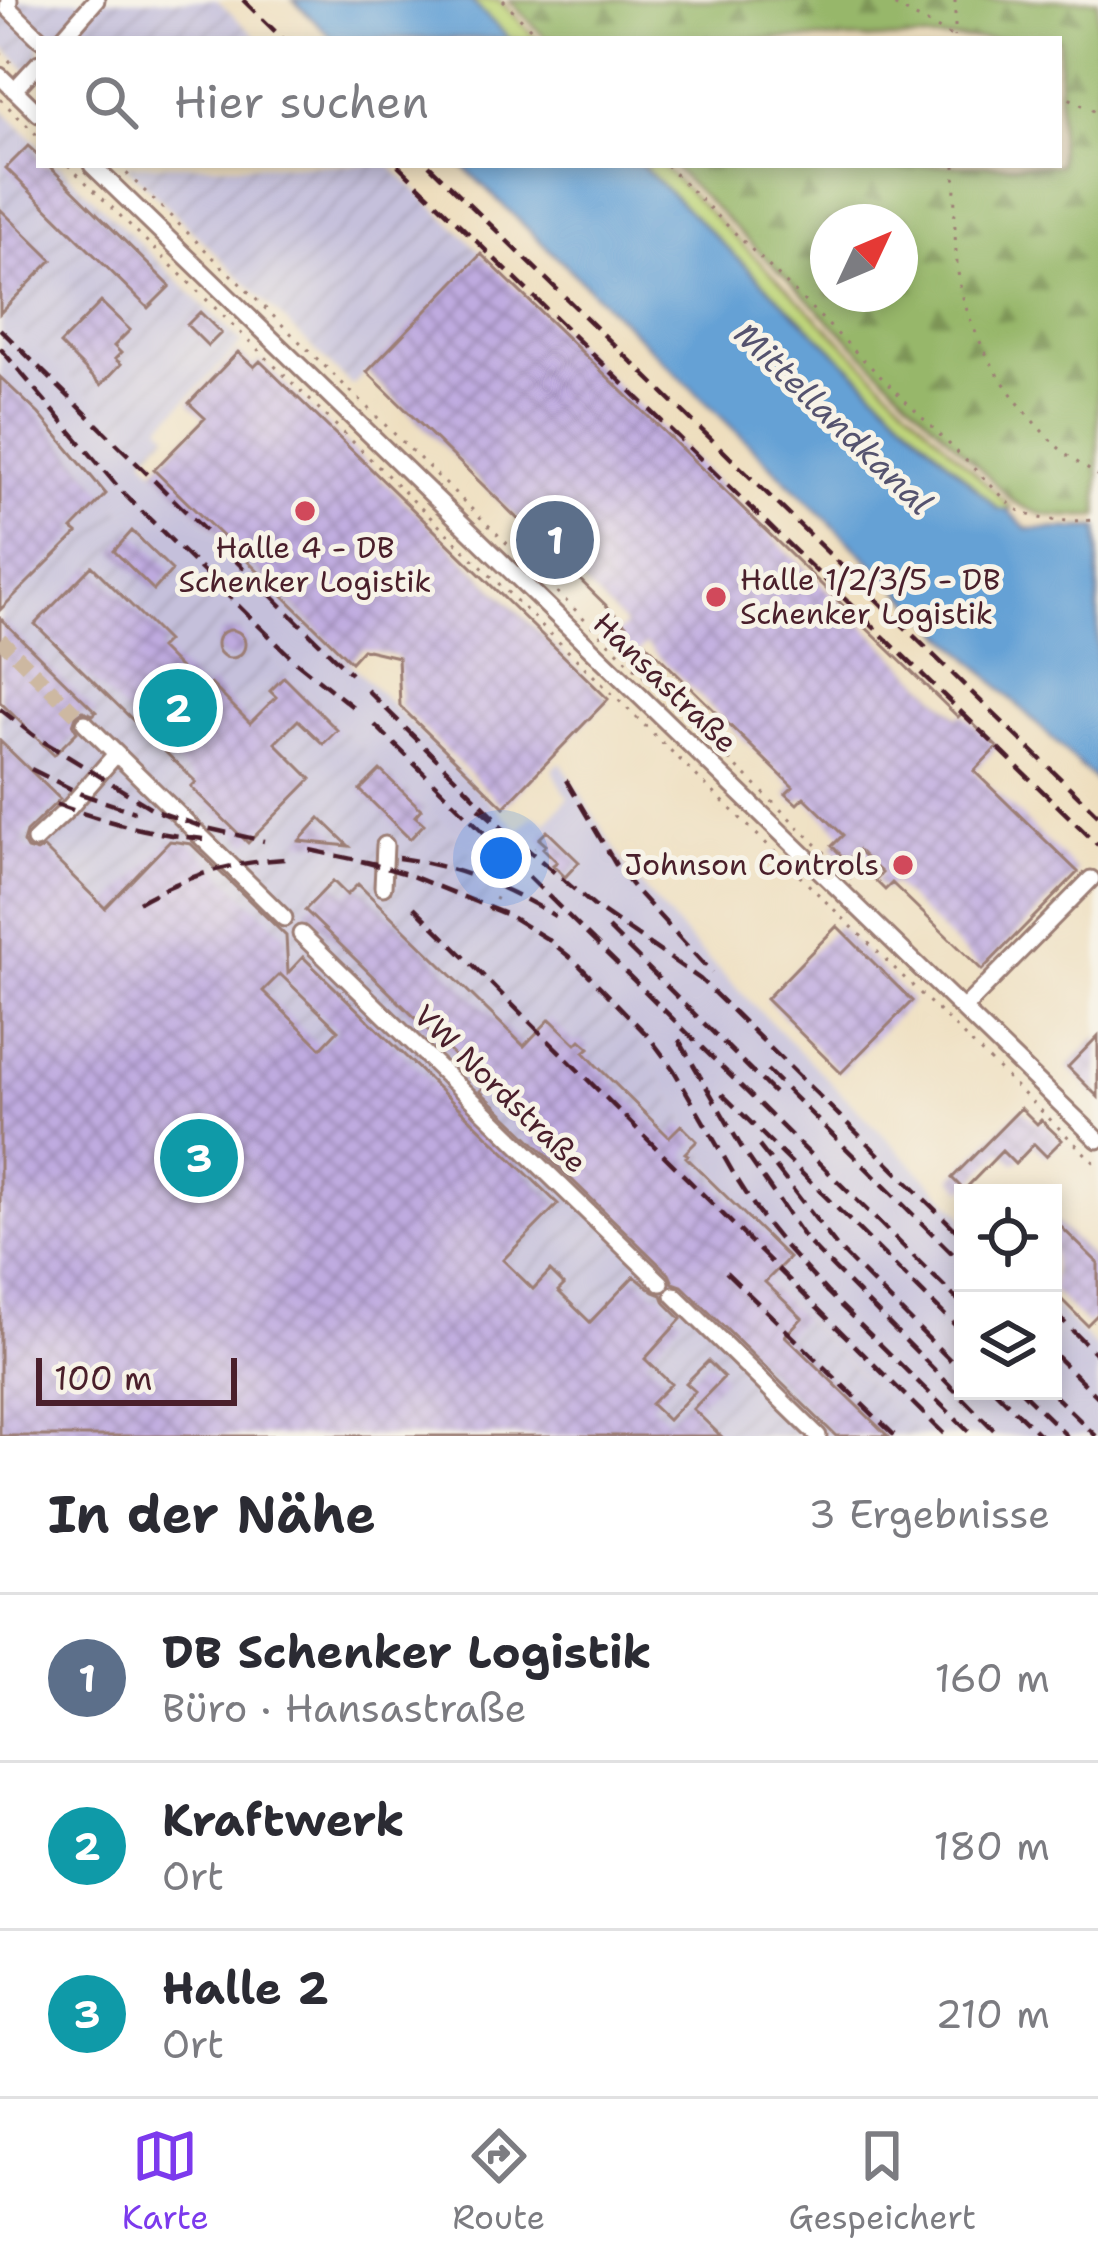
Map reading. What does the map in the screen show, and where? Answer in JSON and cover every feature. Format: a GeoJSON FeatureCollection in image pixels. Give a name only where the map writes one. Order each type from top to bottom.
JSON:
{"type":"FeatureCollection","features":[{"type":"Feature","properties":{"kind":"street"},"geometry":{"type":"LineString","coordinates":[[9,0],[8,8],[37,36]]}},
{"type":"Feature","properties":{"kind":"street"},"geometry":{"type":"LineString","coordinates":[[65,36],[96,0]]}},
{"type":"Feature","properties":{"kind":"street"},"geometry":{"type":"LineString","coordinates":[[7,95],[36,66]]}},
{"type":"Feature","properties":{"kind":"street"},"geometry":{"type":"LineString","coordinates":[[0,76],[7,95],[36,112]]}},
{"type":"Feature","properties":{"kind":"street","name":"Hansastraße"},"geometry":{"type":"LineString","coordinates":[[95,168],[1098,1140]]}},
{"type":"Feature","properties":{"kind":"street"},"geometry":{"type":"LineString","coordinates":[[85,723],[284,917]]}},
{"type":"Feature","properties":{"kind":"street"},"geometry":{"type":"LineString","coordinates":[[35,840],[116,754]]}},
{"type":"Feature","properties":{"kind":"street"},"geometry":{"type":"LineString","coordinates":[[382,887],[386,845]]}},
{"type":"Feature","properties":{"kind":"street"},"geometry":{"type":"LineString","coordinates":[[963,1009],[1091,879]]}},
{"type":"Feature","properties":{"kind":"street","name":"VW Nordstraße"},"geometry":{"type":"LineString","coordinates":[[301,934],[818,1436]]}},
{"type":"Feature","properties":{"kind":"path"},"geometry":{"type":"LineString","coordinates":[[503,0],[539,36]]}},
{"type":"Feature","properties":{"kind":"path"},"geometry":{"type":"LineString","coordinates":[[884,0],[950,36]]}},
{"type":"Feature","properties":{"kind":"path"},"geometry":{"type":"LineString","coordinates":[[955,0],[956,36]]}},
{"type":"Feature","properties":{"kind":"path"},"geometry":{"type":"LineString","coordinates":[[7,95],[36,133]]}},
{"type":"Feature","properties":{"kind":"path"},"geometry":{"type":"LineString","coordinates":[[1062,95],[1098,113]]}},
{"type":"Feature","properties":{"kind":"path"},"geometry":{"type":"LineString","coordinates":[[71,168],[1098,1166]]}},
{"type":"Feature","properties":{"kind":"path"},"geometry":{"type":"LineString","coordinates":[[121,168],[856,884]]}},
{"type":"Feature","properties":{"kind":"path"},"geometry":{"type":"LineString","coordinates":[[669,168],[1013,507],[1029,517],[1051,521],[1098,520]]}},
{"type":"Feature","properties":{"kind":"path"},"geometry":{"type":"LineString","coordinates":[[955,168],[960,285],[976,338],[1016,399],[1061,451],[1098,476]]}},
{"type":"Feature","properties":{"kind":"path"},"geometry":{"type":"LineString","coordinates":[[490,911],[505,877],[517,873],[514,869],[535,848]]}},
{"type":"Feature","properties":{"kind":"shaded area"},"geometry":{"type":"Polygon","coordinates":[[[0,0],[217,0],[255,36],[36,36],[36,79],[0,44],[0,0]]]}},
{"type":"Feature","properties":{"kind":"shaded area"},"geometry":{"type":"Polygon","coordinates":[[[0,107],[36,142],[36,168],[62,168],[242,343],[161,425],[168,433],[143,458],[102,406],[0,313],[0,107]]]}},
{"type":"Feature","properties":{"kind":"shaded area"},"geometry":{"type":"Polygon","coordinates":[[[128,168],[392,168],[482,253],[352,386],[128,168]]]}},
{"type":"Feature","properties":{"kind":"shaded area"},"geometry":{"type":"Polygon","coordinates":[[[1,313],[102,406],[154,470],[519,830],[534,815],[547,823],[568,798],[552,769],[561,762],[630,873],[693,944],[954,1206],[954,1400],[1062,1400],[1062,1313],[1098,1349],[1098,1436],[922,1436],[766,1282],[789,1258],[734,1203],[624,1018],[560,955],[487,910],[500,881],[131,522],[39,414],[0,377],[1,313]]]}},
{"type":"Feature","properties":{"kind":"shaded area"},"geometry":{"type":"Polygon","coordinates":[[[0,377],[39,414],[131,522],[500,881],[488,910],[560,955],[624,1017],[733,1203],[789,1258],[766,1283],[922,1436],[0,1436],[0,377]]]}},
{"type":"Feature","properties":{"kind":"green space"},"geometry":{"type":"Polygon","coordinates":[[[470,0],[499,0],[534,36],[507,36],[470,0]]]}},
{"type":"Feature","properties":{"kind":"green space"},"geometry":{"type":"Polygon","coordinates":[[[509,0],[1098,0],[1098,516],[1044,515],[1024,507],[821,312],[918,312],[918,204],[810,204],[810,302],[674,168],[1062,168],[1062,36],[543,36],[509,0]]]}},
{"type":"Feature","properties":{"kind":"green space"},"geometry":{"type":"Polygon","coordinates":[[[644,168],[664,168],[1011,508],[1003,511],[644,168]]]}},
{"type":"Feature","properties":{"kind":"water"},"geometry":{"type":"Polygon","coordinates":[[[293,0],[470,0],[507,36],[330,36],[293,0]]]}},
{"type":"Feature","properties":{"kind":"water","name":"Mittellandkanal"},"geometry":{"type":"Polygon","coordinates":[[[465,168],[644,168],[998,509],[1007,510],[1027,529],[1098,528],[1098,783],[465,168]]]}},
{"type":"Feature","properties":{"kind":"building"},"geometry":{"type":"Polygon","coordinates":[[[28,146],[36,153],[36,168],[51,168],[170,286],[148,308],[6,168],[28,146]]]}},
{"type":"Feature","properties":{"kind":"building"},"geometry":{"type":"Polygon","coordinates":[[[0,209],[52,260],[0,313],[0,209]]]}},
{"type":"Feature","properties":{"kind":"building","name":"Halle 1/2/3/5 - DB Schenker Logistik"},"geometry":{"type":"Polygon","coordinates":[[[481,254],[958,717],[962,713],[997,747],[974,771],[1078,872],[982,970],[892,883],[885,890],[875,880],[882,873],[858,850],[847,861],[832,846],[843,835],[804,797],[797,804],[786,794],[793,787],[646,644],[634,656],[614,637],[626,625],[570,570],[560,580],[533,555],[517,538],[527,528],[367,372],[481,254]]]}},
{"type":"Feature","properties":{"kind":"building"},"geometry":{"type":"Polygon","coordinates":[[[101,302],[130,330],[114,346],[121,353],[115,359],[121,364],[101,385],[60,344],[101,302]]]}},
{"type":"Feature","properties":{"kind":"building"},"geometry":{"type":"Polygon","coordinates":[[[200,312],[221,333],[208,346],[187,325],[200,312]]]}},
{"type":"Feature","properties":{"kind":"building"},"geometry":{"type":"Polygon","coordinates":[[[238,352],[254,367],[260,361],[608,699],[504,807],[400,706],[398,657],[363,649],[351,662],[154,470],[205,418],[189,403],[238,352]]]}},
{"type":"Feature","properties":{"kind":"building"},"geometry":{"type":"Polygon","coordinates":[[[0,377],[39,414],[106,494],[72,529],[77,533],[0,610],[0,377]]]}},
{"type":"Feature","properties":{"kind":"building"},"geometry":{"type":"Polygon","coordinates":[[[132,531],[172,570],[154,590],[114,551],[132,531]]]}},
{"type":"Feature","properties":{"kind":"building"},"geometry":{"type":"Polygon","coordinates":[[[92,566],[167,641],[160,648],[203,691],[211,684],[250,723],[276,697],[270,691],[284,677],[337,730],[323,744],[298,720],[275,743],[311,779],[248,843],[191,787],[196,782],[35,624],[92,566]]]}},
{"type":"Feature","properties":{"kind":"building"},"geometry":{"type":"Polygon","coordinates":[[[0,618],[96,712],[76,716],[77,732],[54,755],[0,702],[0,618]]]}},
{"type":"Feature","properties":{"kind":"building"},"geometry":{"type":"Polygon","coordinates":[[[231,630],[241,634],[245,644],[241,654],[231,658],[221,654],[217,644],[221,634],[231,630]]]}},
{"type":"Feature","properties":{"kind":"building"},"geometry":{"type":"Polygon","coordinates":[[[0,741],[60,799],[26,832],[27,849],[44,848],[105,908],[170,841],[191,844],[286,936],[288,973],[303,957],[558,1204],[503,1260],[533,1289],[550,1271],[564,1285],[558,1291],[590,1322],[634,1276],[662,1295],[681,1319],[645,1359],[671,1384],[651,1404],[668,1420],[695,1391],[686,1383],[708,1361],[724,1377],[693,1409],[721,1436],[0,1436],[0,741]],[[280,974],[263,991],[321,1048],[338,1030],[280,974]]]}},
{"type":"Feature","properties":{"kind":"building"},"geometry":{"type":"Polygon","coordinates":[[[380,770],[421,809],[415,816],[424,824],[410,839],[360,790],[380,770]]]}},
{"type":"Feature","properties":{"kind":"building"},"geometry":{"type":"Polygon","coordinates":[[[320,818],[349,846],[299,841],[320,818]]]}},
{"type":"Feature","properties":{"kind":"building"},"geometry":{"type":"Polygon","coordinates":[[[547,831],[579,862],[565,877],[539,839],[547,831]]]}},
{"type":"Feature","properties":{"kind":"building"},"geometry":{"type":"Polygon","coordinates":[[[333,881],[347,895],[358,884],[524,1046],[550,1019],[576,1044],[580,1040],[589,1048],[584,1052],[669,1137],[681,1125],[697,1141],[686,1157],[789,1258],[765,1282],[802,1318],[785,1336],[888,1436],[836,1436],[480,1091],[485,1086],[305,910],[333,881]]]}},
{"type":"Feature","properties":{"kind":"building"},"geometry":{"type":"Polygon","coordinates":[[[837,926],[912,1001],[841,1073],[766,999],[837,926]]]}},
{"type":"Feature","properties":{"kind":"building"},"geometry":{"type":"Polygon","coordinates":[[[1098,1036],[1098,1097],[1068,1067],[1098,1036]]]}},
{"type":"Feature","properties":{"kind":"building"},"geometry":{"type":"Polygon","coordinates":[[[1021,1108],[1062,1140],[1046,1156],[1034,1144],[1015,1164],[1002,1151],[970,1184],[958,1184],[952,1178],[1021,1108]]]}},
{"type":"Feature","properties":{"kind":"building"},"geometry":{"type":"Polygon","coordinates":[[[1062,1228],[1098,1263],[1098,1314],[1087,1325],[1062,1300],[1062,1228]]]}},
{"type":"Feature","properties":{"kind":"tunnel"},"geometry":{"type":"LineString","coordinates":[[0,639],[85,723]]}},
{"type":"Feature","properties":{"kind":"railway"},"geometry":{"type":"LineString","coordinates":[[243,0],[280,36]]}},
{"type":"Feature","properties":{"kind":"railway"},"geometry":{"type":"LineString","coordinates":[[401,168],[1098,845]]}},
{"type":"Feature","properties":{"kind":"railway"},"geometry":{"type":"LineString","coordinates":[[432,168],[1098,815]]}},
{"type":"Feature","properties":{"kind":"railway"},"geometry":{"type":"LineString","coordinates":[[0,329],[351,674]]}},
{"type":"Feature","properties":{"kind":"railway"},"geometry":{"type":"LineString","coordinates":[[0,348],[124,494],[296,662],[353,707]]}},
{"type":"Feature","properties":{"kind":"railway"},"geometry":{"type":"LineString","coordinates":[[367,690],[495,817]]}},
{"type":"Feature","properties":{"kind":"railway"},"geometry":{"type":"LineString","coordinates":[[0,709],[33,735],[156,811],[264,841]]}},
{"type":"Feature","properties":{"kind":"railway"},"geometry":{"type":"LineString","coordinates":[[375,725],[954,1296]]}},
{"type":"Feature","properties":{"kind":"railway"},"geometry":{"type":"LineString","coordinates":[[31,769],[81,794],[135,812]]}},
{"type":"Feature","properties":{"kind":"railway"},"geometry":{"type":"LineString","coordinates":[[566,780],[616,865],[712,973]]}},
{"type":"Feature","properties":{"kind":"railway"},"geometry":{"type":"LineString","coordinates":[[56,804],[129,826],[204,839]]}},
{"type":"Feature","properties":{"kind":"railway"},"geometry":{"type":"LineString","coordinates":[[479,808],[594,906],[700,979],[954,1228]]}},
{"type":"Feature","properties":{"kind":"railway"},"geometry":{"type":"LineString","coordinates":[[310,850],[376,864]]}},
{"type":"Feature","properties":{"kind":"railway"},"geometry":{"type":"LineString","coordinates":[[398,858],[479,879],[555,916]]}},
{"type":"Feature","properties":{"kind":"railway"},"geometry":{"type":"LineString","coordinates":[[139,902],[209,872],[285,859]]}},
{"type":"Feature","properties":{"kind":"railway"},"geometry":{"type":"LineString","coordinates":[[361,861],[407,874],[508,915],[578,964],[650,1038],[673,1069],[735,1176],[783,1244],[973,1436]]}},
{"type":"Feature","properties":{"kind":"railway"},"geometry":{"type":"LineString","coordinates":[[414,907],[946,1436]]}},
{"type":"Feature","properties":{"kind":"railway"},"geometry":{"type":"LineString","coordinates":[[608,928],[774,1093]]}},
{"type":"Feature","properties":{"kind":"railway"},"geometry":{"type":"LineString","coordinates":[[679,1040],[742,1148],[806,1240],[1000,1436]]}},
{"type":"Feature","properties":{"kind":"railway"},"geometry":{"type":"LineString","coordinates":[[767,1070],[954,1255]]}},
{"type":"Feature","properties":{"kind":"railway"},"geometry":{"type":"LineString","coordinates":[[722,1094],[954,1324]]}},
{"type":"Feature","properties":{"kind":"railway"},"geometry":{"type":"LineString","coordinates":[[759,1146],[839,1249],[954,1364]]}},
{"type":"Feature","properties":{"kind":"railway"},"geometry":{"type":"LineString","coordinates":[[726,1272],[895,1436]]}},
{"type":"Feature","properties":{"kind":"railway"},"geometry":{"type":"LineString","coordinates":[[1062,1320],[1098,1356]]}},
{"type":"Feature","properties":{"kind":"railway"},"geometry":{"type":"LineString","coordinates":[[1062,1362],[1098,1397]]}},
{"type":"Feature","properties":{"kind":"railway"},"geometry":{"type":"LineString","coordinates":[[1004,1400],[1041,1436]]}},
{"type":"Feature","properties":{"kind":"railway"},"geometry":{"type":"LineString","coordinates":[[1030,1400],[1067,1436]]}},
{"type":"Feature","properties":{"kind":"railway"},"geometry":{"type":"LineString","coordinates":[[1059,1400],[1096,1436]]}},
{"type":"Feature","properties":{"kind":"place","name":"Halle 4 - DB Schenker Logistik"},"geometry":{"type":"Point","coordinates":[305,511]}},
{"type":"Feature","properties":{"kind":"place","name":"DB Schenker Logistik"},"geometry":{"type":"Point","coordinates":[555,540]}},
{"type":"Feature","properties":{"kind":"place","name":"Halle 1/2/3/5 - DB Schenker Logistik"},"geometry":{"type":"Point","coordinates":[716,597]}},
{"type":"Feature","properties":{"kind":"place","name":"Kraftwerk"},"geometry":{"type":"Point","coordinates":[178,708]}},
{"type":"Feature","properties":{"kind":"place","name":"Johnson Controls"},"geometry":{"type":"Point","coordinates":[903,865]}},
{"type":"Feature","properties":{"kind":"place","name":"Halle 2"},"geometry":{"type":"Point","coordinates":[199,1158]}}]}
